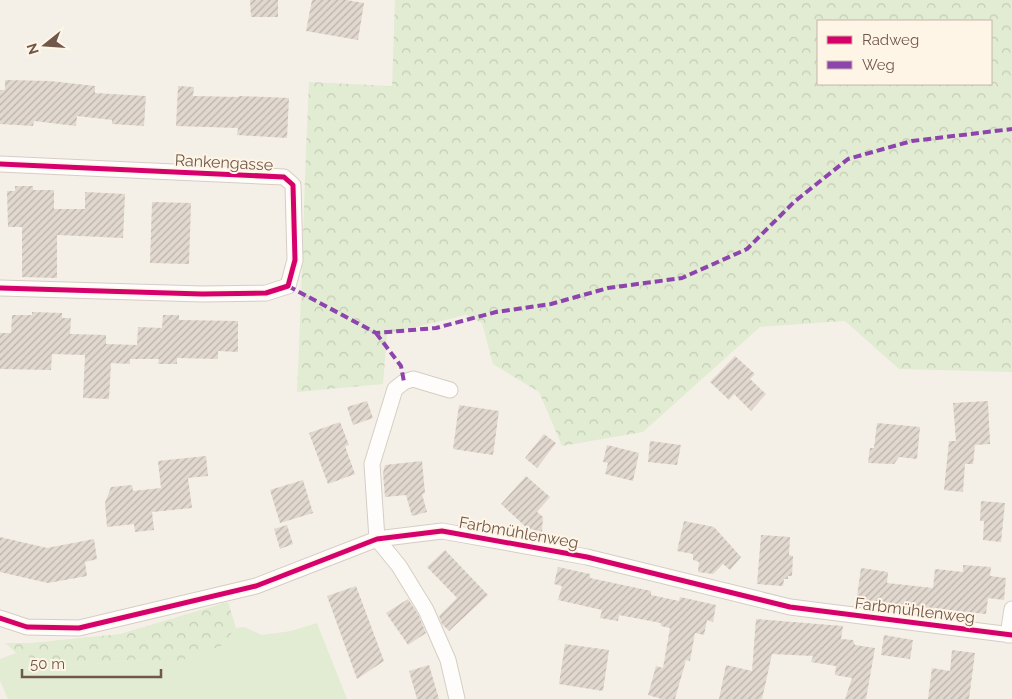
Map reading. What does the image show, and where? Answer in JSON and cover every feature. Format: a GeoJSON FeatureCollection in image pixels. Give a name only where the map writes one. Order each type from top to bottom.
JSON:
{"type":"FeatureCollection","features":[{"type":"Feature","properties":{"kind":"street","name":"Rankengasse"},"geometry":{"type":"LineString","coordinates":[[0,164],[284,177],[293,185],[295,260],[288,286],[266,293],[202,294],[0,288]]}},
{"type":"Feature","properties":{"kind":"street"},"geometry":{"type":"LineString","coordinates":[[450,390],[412,379],[394,389],[372,464],[376,539],[399,566],[426,610],[448,660],[457,699]]}},
{"type":"Feature","properties":{"kind":"street","name":"Farbmühlenweg"},"geometry":{"type":"LineString","coordinates":[[0,618],[27,628],[79,628],[256,586],[376,539],[442,531],[588,556],[790,607],[1010,635],[1012,609]]}},
{"type":"Feature","properties":{"kind":"green space"},"geometry":{"type":"Polygon","coordinates":[[[395,0],[1012,0],[1012,372],[899,369],[845,321],[760,327],[643,432],[562,446],[539,392],[493,364],[482,323],[466,315],[387,334],[383,384],[297,392],[309,82],[392,86],[395,0]]]}},
{"type":"Feature","properties":{"kind":"green space"},"geometry":{"type":"Polygon","coordinates":[[[228,602],[236,628],[221,646],[174,663],[141,659],[64,667],[16,653],[5,643],[30,643],[120,634],[228,602]]]}},
{"type":"Feature","properties":{"kind":"green space"},"geometry":{"type":"Polygon","coordinates":[[[317,623],[347,699],[8,699],[0,681],[0,659],[16,653],[64,667],[141,659],[174,663],[221,646],[236,628],[244,627],[262,635],[291,631],[317,623]]]}},
{"type":"Feature","properties":{"kind":"building"},"geometry":{"type":"Polygon","coordinates":[[[250,0],[278,0],[278,17],[251,17],[250,0]]]}},
{"type":"Feature","properties":{"kind":"building"},"geometry":{"type":"Polygon","coordinates":[[[312,0],[346,0],[364,3],[358,40],[306,31],[312,0]]]}},
{"type":"Feature","properties":{"kind":"building"},"geometry":{"type":"Polygon","coordinates":[[[5,80],[50,81],[95,86],[95,93],[146,96],[144,126],[112,124],[112,120],[77,116],[76,126],[34,121],[33,126],[0,124],[0,90],[5,90],[5,80]]]}},
{"type":"Feature","properties":{"kind":"building"},"geometry":{"type":"Polygon","coordinates":[[[178,86],[194,87],[193,96],[289,98],[287,138],[237,135],[238,128],[176,126],[178,86]]]}},
{"type":"Feature","properties":{"kind":"building"},"geometry":{"type":"Polygon","coordinates":[[[15,186],[33,186],[33,190],[54,190],[54,209],[85,209],[85,192],[125,194],[123,238],[57,235],[57,278],[22,277],[22,227],[8,227],[7,191],[15,191],[15,186]]]}},
{"type":"Feature","properties":{"kind":"building"},"geometry":{"type":"Polygon","coordinates":[[[152,202],[191,203],[189,264],[150,263],[152,202]]]}},
{"type":"Feature","properties":{"kind":"building"},"geometry":{"type":"Polygon","coordinates":[[[32,312],[62,313],[62,318],[71,318],[70,334],[106,335],[106,344],[137,345],[138,327],[162,328],[163,315],[179,315],[179,320],[238,321],[238,352],[218,351],[218,359],[177,358],[177,364],[158,364],[159,359],[130,359],[130,364],[111,363],[109,399],[83,398],[85,355],[52,354],[51,370],[0,369],[0,333],[11,333],[12,315],[32,315],[32,312]]]}},
{"type":"Feature","properties":{"kind":"building"},"geometry":{"type":"Polygon","coordinates":[[[735,356],[755,374],[750,379],[766,394],[751,411],[734,394],[729,400],[710,382],[735,356]]]}},
{"type":"Feature","properties":{"kind":"building"},"geometry":{"type":"Polygon","coordinates":[[[367,401],[373,418],[353,425],[347,407],[367,401]]]}},
{"type":"Feature","properties":{"kind":"building"},"geometry":{"type":"Polygon","coordinates":[[[988,401],[990,444],[975,445],[973,464],[965,464],[963,492],[944,490],[949,441],[956,441],[953,403],[988,401]]]}},
{"type":"Feature","properties":{"kind":"building"},"geometry":{"type":"Polygon","coordinates":[[[459,405],[499,411],[493,455],[453,449],[459,405]]]}},
{"type":"Feature","properties":{"kind":"building"},"geometry":{"type":"Polygon","coordinates":[[[340,422],[349,445],[345,446],[355,474],[328,484],[309,433],[340,422]]]}},
{"type":"Feature","properties":{"kind":"building"},"geometry":{"type":"Polygon","coordinates":[[[877,423],[920,427],[917,459],[899,457],[894,464],[868,463],[870,448],[874,448],[877,423]]]}},
{"type":"Feature","properties":{"kind":"building"},"geometry":{"type":"Polygon","coordinates":[[[544,434],[556,443],[537,468],[525,458],[544,434]]]}},
{"type":"Feature","properties":{"kind":"building"},"geometry":{"type":"Polygon","coordinates":[[[650,441],[681,445],[677,465],[648,462],[650,441]]]}},
{"type":"Feature","properties":{"kind":"building"},"geometry":{"type":"Polygon","coordinates":[[[607,445],[639,453],[633,481],[605,474],[608,463],[603,462],[607,445]]]}},
{"type":"Feature","properties":{"kind":"building"},"geometry":{"type":"Polygon","coordinates":[[[206,456],[208,476],[188,478],[192,508],[152,512],[154,530],[135,532],[134,524],[107,527],[105,503],[111,487],[132,485],[133,491],[161,488],[158,461],[206,456]]]}},
{"type":"Feature","properties":{"kind":"building"},"geometry":{"type":"Polygon","coordinates":[[[422,461],[425,493],[422,494],[427,512],[412,516],[406,495],[385,497],[383,473],[385,465],[422,461]]]}},
{"type":"Feature","properties":{"kind":"building"},"geometry":{"type":"Polygon","coordinates":[[[526,476],[550,497],[537,512],[543,517],[542,532],[527,528],[501,504],[526,476]]]}},
{"type":"Feature","properties":{"kind":"building"},"geometry":{"type":"Polygon","coordinates":[[[303,480],[313,513],[280,523],[270,490],[303,480]]]}},
{"type":"Feature","properties":{"kind":"building"},"geometry":{"type":"Polygon","coordinates":[[[981,501],[1005,503],[1001,542],[983,540],[984,521],[980,521],[981,501]]]}},
{"type":"Feature","properties":{"kind":"building"},"geometry":{"type":"Polygon","coordinates":[[[684,521],[714,527],[741,557],[730,570],[723,564],[713,574],[698,572],[699,562],[693,560],[693,554],[677,551],[684,521]]]}},
{"type":"Feature","properties":{"kind":"building"},"geometry":{"type":"Polygon","coordinates":[[[287,525],[293,544],[280,549],[274,529],[287,525]]]}},
{"type":"Feature","properties":{"kind":"building"},"geometry":{"type":"Polygon","coordinates":[[[761,535],[790,537],[789,555],[793,556],[792,576],[784,579],[783,586],[757,584],[761,535]]]}},
{"type":"Feature","properties":{"kind":"building"},"geometry":{"type":"Polygon","coordinates":[[[0,537],[47,548],[94,539],[97,559],[85,562],[87,576],[48,583],[0,572],[0,537]]]}},
{"type":"Feature","properties":{"kind":"building"},"geometry":{"type":"Polygon","coordinates":[[[445,550],[488,595],[449,631],[442,624],[439,616],[457,598],[427,567],[445,550]]]}},
{"type":"Feature","properties":{"kind":"building"},"geometry":{"type":"Polygon","coordinates":[[[963,565],[991,567],[990,576],[1006,578],[1004,600],[988,598],[986,614],[912,606],[912,608],[856,603],[861,568],[888,572],[887,583],[933,588],[935,569],[963,572],[963,565]]]}},
{"type":"Feature","properties":{"kind":"building"},"geometry":{"type":"Polygon","coordinates":[[[558,567],[590,574],[590,578],[651,591],[651,595],[679,601],[680,597],[716,605],[713,622],[707,620],[704,635],[695,633],[690,661],[686,660],[675,699],[662,699],[648,695],[656,666],[663,668],[670,628],[661,626],[661,623],[619,615],[618,621],[600,618],[602,610],[558,600],[562,586],[554,584],[558,567]]]}},
{"type":"Feature","properties":{"kind":"building"},"geometry":{"type":"Polygon","coordinates":[[[356,586],[384,661],[357,679],[327,596],[356,586]]]}},
{"type":"Feature","properties":{"kind":"building"},"geometry":{"type":"Polygon","coordinates":[[[408,599],[418,614],[426,633],[408,645],[386,613],[408,599]]]}},
{"type":"Feature","properties":{"kind":"building"},"geometry":{"type":"Polygon","coordinates":[[[756,619],[843,626],[841,639],[853,640],[855,645],[875,648],[866,699],[845,699],[852,678],[835,675],[836,666],[811,662],[813,656],[772,654],[762,699],[719,699],[726,665],[752,671],[756,619]]]}},
{"type":"Feature","properties":{"kind":"building"},"geometry":{"type":"Polygon","coordinates":[[[884,635],[913,640],[910,659],[881,655],[884,635]]]}},
{"type":"Feature","properties":{"kind":"building"},"geometry":{"type":"Polygon","coordinates":[[[565,644],[609,650],[603,691],[559,684],[565,644]]]}},
{"type":"Feature","properties":{"kind":"building"},"geometry":{"type":"Polygon","coordinates":[[[952,650],[975,653],[969,699],[928,699],[932,668],[950,671],[952,650]]]}},
{"type":"Feature","properties":{"kind":"building"},"geometry":{"type":"Polygon","coordinates":[[[429,665],[439,699],[417,699],[409,671],[429,665]]]}},
{"type":"Feature","properties":{"kind":"marked path"},"geometry":{"type":"LineString","coordinates":[[288,286],[376,333],[436,328],[496,312],[551,304],[608,288],[682,278],[747,249],[794,202],[848,159],[912,141],[1012,129]]}},
{"type":"Feature","properties":{"kind":"marked path"},"geometry":{"type":"LineString","coordinates":[[376,333],[401,366],[404,382]]}},
{"type":"Feature","properties":{"kind":"cycle path"},"geometry":{"type":"LineString","coordinates":[[0,164],[284,177],[293,185],[295,260],[288,286],[266,293],[202,294],[0,288]]}},
{"type":"Feature","properties":{"kind":"cycle path"},"geometry":{"type":"LineString","coordinates":[[0,618],[27,627],[79,628],[256,586],[377,539],[442,531],[587,557],[790,607],[1012,635]]}}]}
